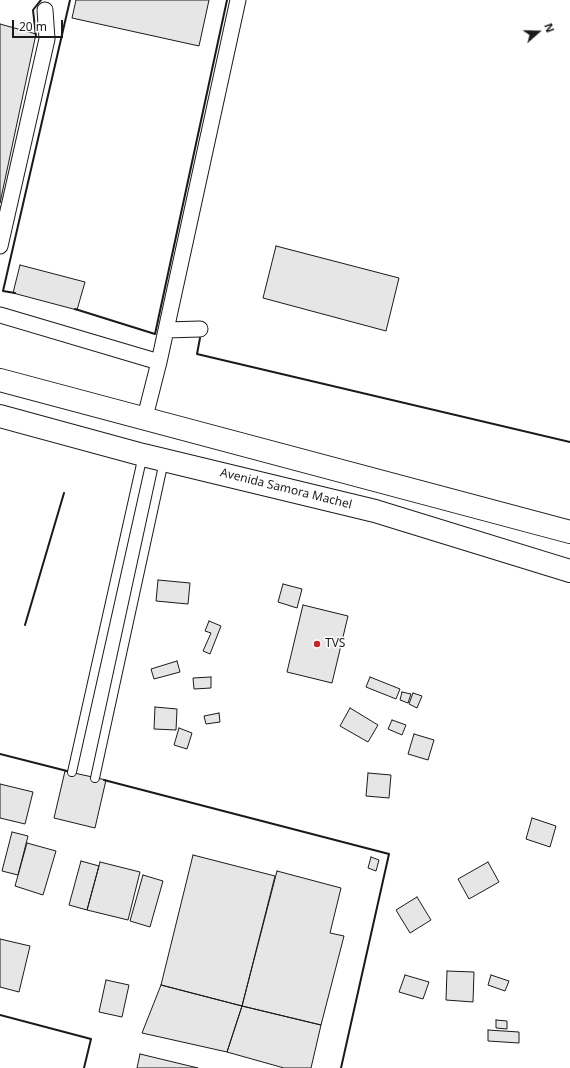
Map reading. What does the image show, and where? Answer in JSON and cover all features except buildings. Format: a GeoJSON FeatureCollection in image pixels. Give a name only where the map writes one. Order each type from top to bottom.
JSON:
{"type":"FeatureCollection","features":[{"type":"Feature","properties":{"kind":"highway"},"geometry":{"type":"LineString","coordinates":[[0,380],[145,417],[570,532]]}},
{"type":"Feature","properties":{"kind":"highway","name":"Avenida Samora Machel"},"geometry":{"type":"LineString","coordinates":[[0,416],[143,456],[375,511],[570,571]]}},
{"type":"Feature","properties":{"kind":"street"},"geometry":{"type":"LineString","coordinates":[[145,417],[159,362],[238,0]]}},
{"type":"Feature","properties":{"kind":"street"},"geometry":{"type":"LineString","coordinates":[[0,246],[47,39],[45,10]]}},
{"type":"Feature","properties":{"kind":"street"},"geometry":{"type":"LineString","coordinates":[[0,316],[159,362]]}},
{"type":"Feature","properties":{"kind":"street"},"geometry":{"type":"LineString","coordinates":[[166,330],[200,329]]}},
{"type":"Feature","properties":{"kind":"lane"},"geometry":{"type":"LineString","coordinates":[[72,772],[143,456]]}},
{"type":"Feature","properties":{"kind":"lane"},"geometry":{"type":"LineString","coordinates":[[95,778],[165,460]]}},
{"type":"Feature","properties":{"kind":"wall"},"geometry":{"type":"LineString","coordinates":[[36,37],[33,10],[41,0]]}},
{"type":"Feature","properties":{"kind":"wall"},"geometry":{"type":"LineString","coordinates":[[15,293],[3,291],[70,0]]}},
{"type":"Feature","properties":{"kind":"wall"},"geometry":{"type":"LineString","coordinates":[[75,309],[155,334],[227,0]]}},
{"type":"Feature","properties":{"kind":"wall"},"geometry":{"type":"LineString","coordinates":[[200,338],[197,354],[570,442]]}},
{"type":"Feature","properties":{"kind":"wall"},"geometry":{"type":"LineString","coordinates":[[25,625],[64,493]]}},
{"type":"Feature","properties":{"kind":"wall"},"geometry":{"type":"LineString","coordinates":[[0,754],[67,771]]}},
{"type":"Feature","properties":{"kind":"wall"},"geometry":{"type":"LineString","coordinates":[[104,780],[389,854],[341,1068]]}},
{"type":"Feature","properties":{"kind":"wall"},"geometry":{"type":"LineString","coordinates":[[0,1015],[91,1039],[84,1068]]}},
{"type":"Feature","properties":{"kind":"place","name":"TVS"},"geometry":{"type":"Point","coordinates":[317,644]}}]}
